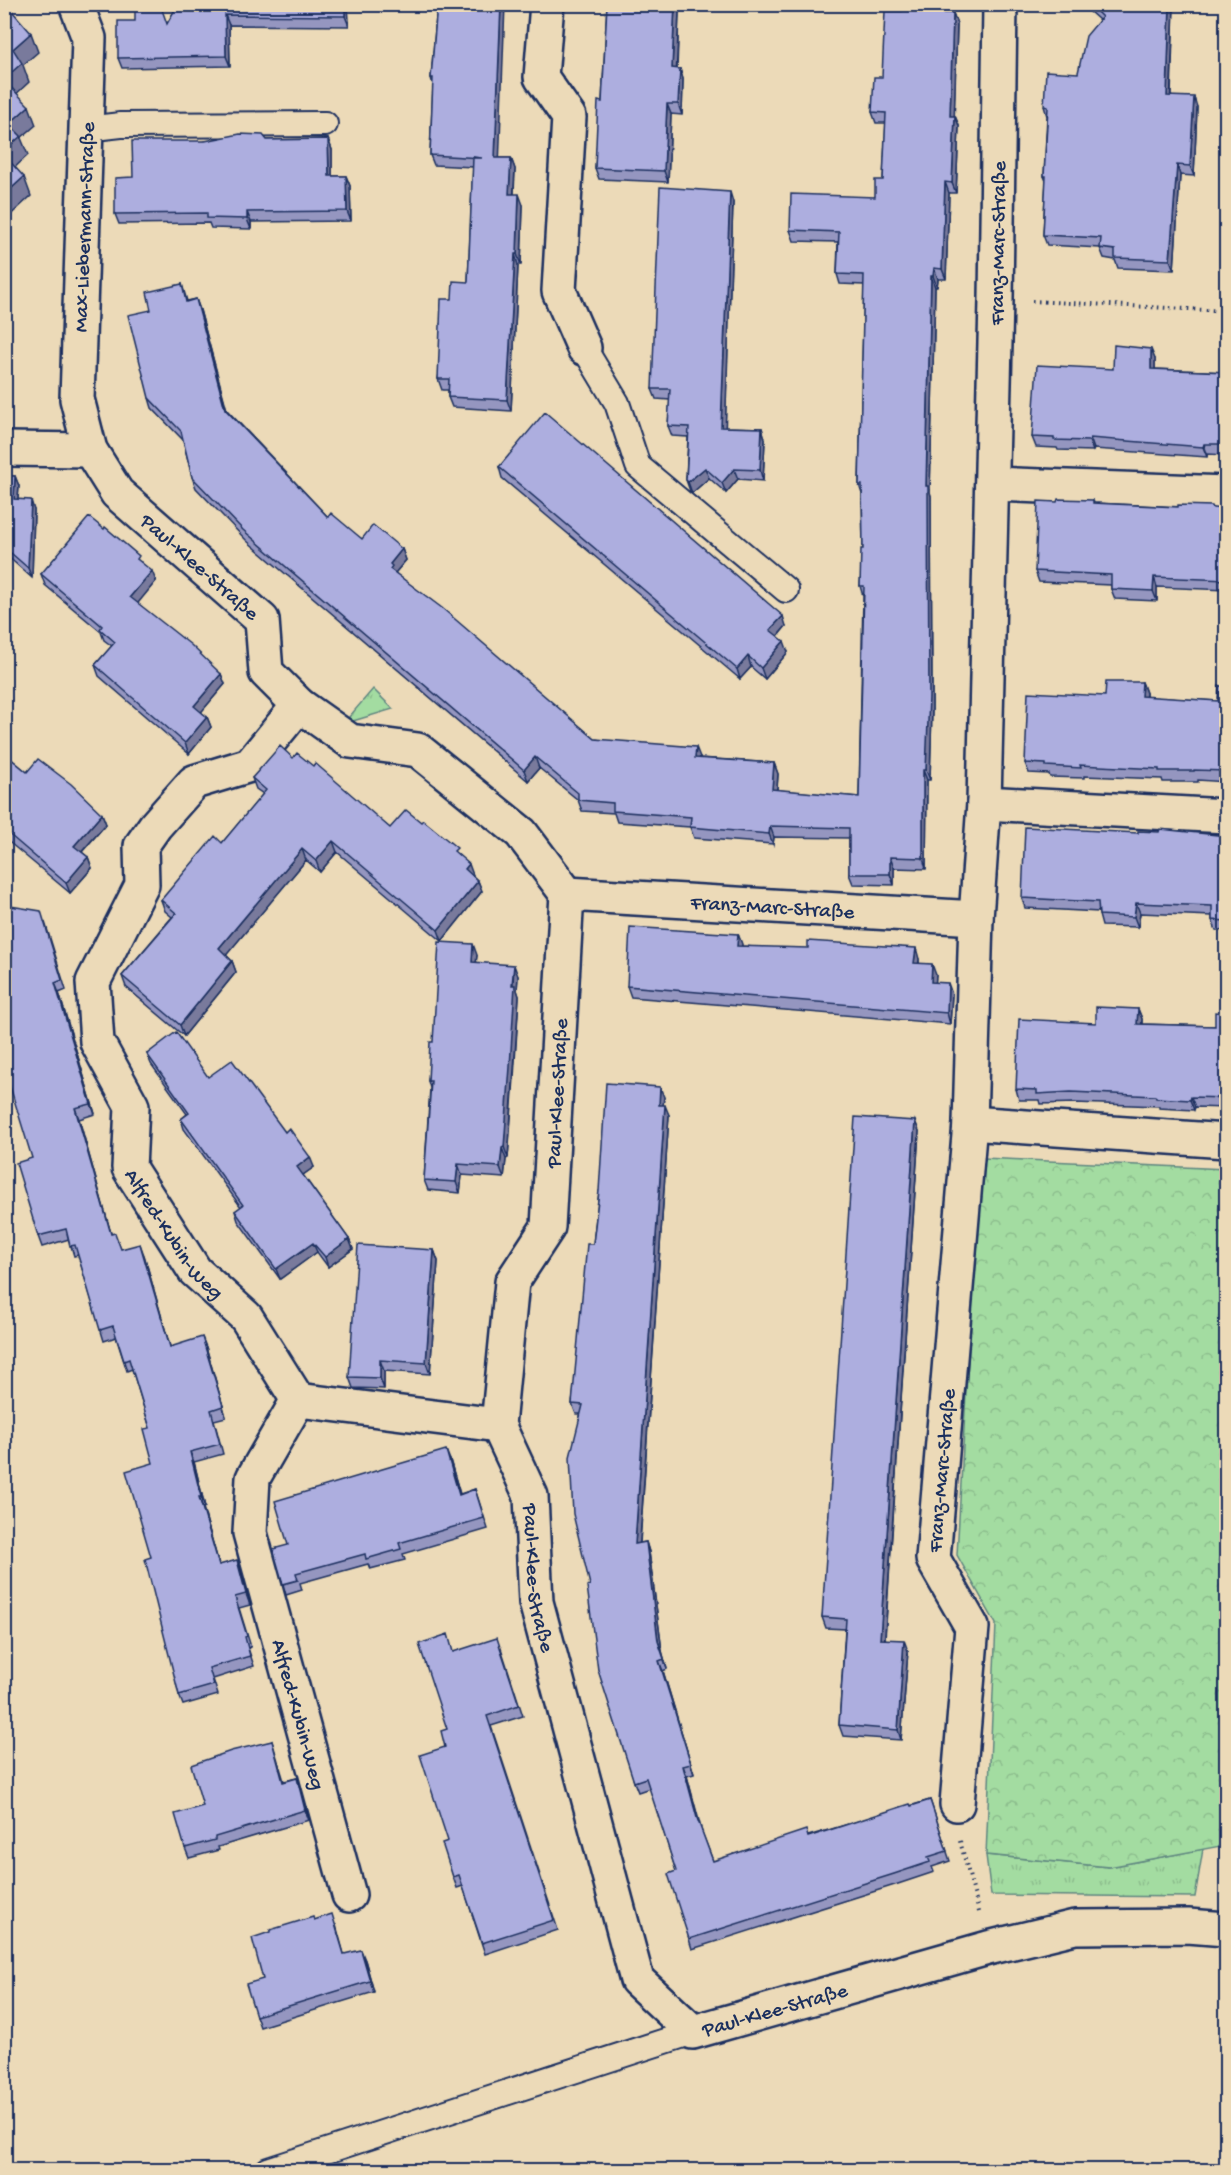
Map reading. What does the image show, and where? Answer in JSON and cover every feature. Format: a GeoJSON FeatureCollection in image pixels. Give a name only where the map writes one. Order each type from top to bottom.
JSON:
{"type":"FeatureCollection","features":[{"type":"Feature","properties":{"kind":"street","name":"Max-Liebermann-Straße"},"geometry":{"type":"LineString","coordinates":[[76,4],[89,38],[77,399],[90,450]]}},
{"type":"Feature","properties":{"kind":"street"},"geometry":{"type":"LineString","coordinates":[[547,4],[541,77],[568,117],[559,291],[584,348]]}},
{"type":"Feature","properties":{"kind":"street","name":"Franz-Marc-Straße"},"geometry":{"type":"LineString","coordinates":[[957,1804],[972,1627],[933,1558],[970,1124],[976,918],[984,803],[996,300],[1000,4]]}},
{"type":"Feature","properties":{"kind":"street"},"geometry":{"type":"LineString","coordinates":[[4,448],[90,450]]}},
{"type":"Feature","properties":{"kind":"street","name":"Paul-Klee-Straße"},"geometry":{"type":"LineString","coordinates":[[90,450],[117,493],[262,620],[266,672],[299,705],[350,741],[418,750],[521,833],[567,894],[548,1227],[512,1282],[498,1425],[531,1496],[536,1602],[637,1980],[693,2032],[988,1948],[1075,1927],[1188,1926],[1227,1929]]}},
{"type":"Feature","properties":{"kind":"street"},"geometry":{"type":"LineString","coordinates":[[992,484],[1227,493]]}},
{"type":"Feature","properties":{"kind":"street","name":"Alfred-Kubin-Weg"},"geometry":{"type":"LineString","coordinates":[[299,705],[250,765],[194,782],[155,826],[141,846],[142,885],[93,982],[97,1042],[132,1106],[129,1168],[195,1271],[246,1317],[298,1400],[253,1478],[249,1533],[349,1895]]}},
{"type":"Feature","properties":{"kind":"street"},"geometry":{"type":"LineString","coordinates":[[984,803],[1227,816]]}},
{"type":"Feature","properties":{"kind":"street","name":"Franz-Marc-Straße"},"geometry":{"type":"LineString","coordinates":[[567,894],[976,918]]}},
{"type":"Feature","properties":{"kind":"street"},"geometry":{"type":"LineString","coordinates":[[970,1124],[1227,1141]]}},
{"type":"Feature","properties":{"kind":"street"},"geometry":{"type":"LineString","coordinates":[[298,1400],[498,1425]]}},
{"type":"Feature","properties":{"kind":"lane"},"geometry":{"type":"LineString","coordinates":[[86,129],[121,125],[325,124]]}},
{"type":"Feature","properties":{"kind":"lane"},"geometry":{"type":"LineString","coordinates":[[584,348],[617,403],[638,466],[786,590]]}},
{"type":"Feature","properties":{"kind":"lane"},"geometry":{"type":"LineString","coordinates":[[268,2170],[693,2032]]}},
{"type":"Feature","properties":{"kind":"path"},"geometry":{"type":"LineString","coordinates":[[996,300],[1227,311]]}},
{"type":"Feature","properties":{"kind":"path"},"geometry":{"type":"LineString","coordinates":[[957,1804],[958,1831],[988,1948]]}},
{"type":"Feature","properties":{"kind":"green space"},"geometry":{"type":"Polygon","coordinates":[[[373,689],[393,709],[343,724],[373,689]]]}},
{"type":"Feature","properties":{"kind":"green space"},"geometry":{"type":"Polygon","coordinates":[[[983,1158],[1226,1169],[1226,1845],[1109,1867],[986,1855],[996,1624],[957,1555],[983,1158]]]}},
{"type":"Feature","properties":{"kind":"green space"},"geometry":{"type":"Polygon","coordinates":[[[1203,1849],[1195,1897],[991,1895],[986,1855],[1109,1867],[1203,1849]]]}},
{"type":"Feature","properties":{"kind":"building"},"geometry":{"type":"Polygon","coordinates":[[[4,4],[31,33],[13,49],[22,63],[4,79],[4,4]]]}},
{"type":"Feature","properties":{"kind":"building"},"geometry":{"type":"Polygon","coordinates":[[[135,4],[160,4],[167,24],[178,4],[345,4],[345,16],[225,15],[226,56],[118,58],[118,21],[135,21],[135,4]]]}},
{"type":"Feature","properties":{"kind":"building"},"geometry":{"type":"Polygon","coordinates":[[[437,4],[501,4],[495,158],[511,158],[509,194],[519,194],[507,400],[448,397],[449,379],[438,379],[441,299],[452,299],[453,281],[468,282],[473,157],[430,155],[433,78],[431,78],[437,4]]]}},
{"type":"Feature","properties":{"kind":"building"},"geometry":{"type":"Polygon","coordinates":[[[607,4],[675,4],[672,68],[680,69],[678,104],[667,104],[664,171],[595,168],[598,101],[602,102],[607,4]]]}},
{"type":"Feature","properties":{"kind":"building"},"geometry":{"type":"Polygon","coordinates":[[[902,4],[938,4],[938,13],[953,13],[950,116],[955,116],[952,183],[945,182],[942,269],[934,268],[933,276],[931,276],[926,486],[928,486],[929,697],[926,770],[923,770],[923,858],[890,857],[890,874],[849,874],[849,828],[770,826],[769,834],[690,827],[691,817],[613,811],[613,803],[578,800],[578,793],[535,757],[524,770],[243,530],[192,477],[181,431],[149,398],[128,315],[151,310],[147,292],[182,284],[186,302],[196,299],[225,409],[328,517],[331,513],[362,539],[373,525],[402,549],[390,564],[392,566],[390,569],[442,608],[595,739],[696,747],[695,758],[774,763],[772,789],[859,797],[864,586],[860,586],[861,549],[863,549],[862,485],[859,485],[864,275],[837,274],[839,232],[790,230],[791,194],[875,197],[875,180],[883,180],[886,113],[872,112],[874,77],[882,77],[885,11],[902,11],[902,4]]]}},
{"type":"Feature","properties":{"kind":"building"},"geometry":{"type":"Polygon","coordinates":[[[1089,4],[1170,4],[1167,96],[1194,97],[1190,166],[1177,165],[1170,260],[1115,258],[1115,250],[1100,248],[1101,238],[1043,235],[1048,107],[1044,106],[1046,71],[1078,73],[1086,36],[1102,17],[1089,4]]]}},
{"type":"Feature","properties":{"kind":"building"},"geometry":{"type":"Polygon","coordinates":[[[4,80],[29,106],[9,124],[21,136],[4,151],[4,80]]]}},
{"type":"Feature","properties":{"kind":"building"},"geometry":{"type":"Polygon","coordinates":[[[240,134],[263,135],[267,140],[328,139],[329,176],[346,176],[347,211],[247,212],[247,219],[207,218],[207,213],[115,214],[115,178],[133,177],[132,141],[205,141],[240,134]]]}},
{"type":"Feature","properties":{"kind":"building"},"geometry":{"type":"Polygon","coordinates":[[[4,155],[24,177],[4,195],[4,155]]]}},
{"type":"Feature","properties":{"kind":"building"},"geometry":{"type":"Polygon","coordinates":[[[660,187],[730,192],[721,427],[762,428],[760,470],[734,469],[722,483],[705,468],[688,482],[686,480],[689,427],[668,426],[670,389],[652,389],[660,187]]]}},
{"type":"Feature","properties":{"kind":"building"},"geometry":{"type":"Polygon","coordinates":[[[1114,345],[1151,349],[1151,369],[1227,372],[1227,444],[1204,444],[1203,447],[1090,438],[1089,441],[1032,437],[1037,365],[1113,369],[1114,345]]]}},
{"type":"Feature","properties":{"kind":"building"},"geometry":{"type":"Polygon","coordinates":[[[545,412],[783,616],[770,630],[784,641],[761,668],[748,656],[737,669],[499,467],[545,412]]]}},
{"type":"Feature","properties":{"kind":"building"},"geometry":{"type":"Polygon","coordinates":[[[4,476],[15,476],[14,499],[31,500],[28,568],[4,547],[4,476]]]}},
{"type":"Feature","properties":{"kind":"building"},"geometry":{"type":"Polygon","coordinates":[[[1058,499],[1178,507],[1178,505],[1212,506],[1227,509],[1227,580],[1154,577],[1153,591],[1111,589],[1111,575],[1035,571],[1038,501],[1057,502],[1058,499]]]}},
{"type":"Feature","properties":{"kind":"building"},"geometry":{"type":"Polygon","coordinates":[[[89,517],[104,529],[105,527],[139,556],[137,559],[152,571],[130,597],[191,645],[221,674],[194,706],[207,717],[185,743],[95,665],[115,642],[100,629],[102,626],[41,574],[89,517]]]}},
{"type":"Feature","properties":{"kind":"building"},"geometry":{"type":"Polygon","coordinates":[[[1106,682],[1142,682],[1141,696],[1218,701],[1219,686],[1227,686],[1227,771],[1159,771],[1159,769],[1080,765],[1081,768],[1025,763],[1028,692],[1105,696],[1106,682]]]}},
{"type":"Feature","properties":{"kind":"building"},"geometry":{"type":"Polygon","coordinates":[[[280,746],[293,758],[297,753],[313,766],[315,763],[390,828],[406,810],[421,822],[423,820],[457,848],[454,851],[469,864],[465,869],[478,881],[438,930],[333,841],[316,861],[302,849],[219,948],[232,961],[180,1025],[122,976],[176,913],[161,900],[215,836],[222,843],[266,790],[252,778],[280,746]]]}},
{"type":"Feature","properties":{"kind":"building"},"geometry":{"type":"Polygon","coordinates":[[[4,753],[27,772],[38,759],[71,784],[102,814],[74,846],[88,857],[66,883],[4,830],[4,753]]]}},
{"type":"Feature","properties":{"kind":"building"},"geometry":{"type":"Polygon","coordinates":[[[1025,827],[1138,833],[1138,831],[1159,832],[1160,829],[1227,836],[1227,921],[1212,920],[1212,906],[1136,903],[1134,917],[1099,915],[1098,902],[1022,898],[1025,827]]]}},
{"type":"Feature","properties":{"kind":"building"},"geometry":{"type":"Polygon","coordinates":[[[4,905],[41,911],[62,980],[55,983],[91,1104],[75,1108],[111,1234],[115,1233],[121,1249],[140,1244],[170,1347],[202,1337],[223,1406],[211,1410],[220,1444],[190,1452],[201,1497],[199,1497],[219,1565],[237,1560],[246,1594],[235,1597],[247,1636],[245,1637],[250,1656],[209,1668],[214,1685],[179,1695],[145,1559],[151,1557],[126,1471],[153,1463],[144,1429],[150,1428],[129,1359],[124,1361],[113,1326],[100,1330],[75,1245],[70,1246],[66,1229],[38,1236],[16,1163],[32,1158],[4,1067],[4,905]]]}},
{"type":"Feature","properties":{"kind":"building"},"geometry":{"type":"Polygon","coordinates":[[[630,927],[738,934],[737,946],[808,948],[808,941],[916,948],[914,963],[932,964],[931,982],[948,983],[947,1013],[627,986],[630,927]]]}},
{"type":"Feature","properties":{"kind":"building"},"geometry":{"type":"Polygon","coordinates":[[[439,942],[473,944],[472,962],[514,965],[510,1067],[504,1147],[500,1167],[458,1164],[456,1182],[424,1180],[431,1081],[428,1081],[430,1042],[433,1042],[439,942]]]}},
{"type":"Feature","properties":{"kind":"building"},"geometry":{"type":"Polygon","coordinates":[[[1096,1007],[1138,1009],[1137,1024],[1215,1026],[1215,1012],[1227,1013],[1227,1098],[1191,1097],[1190,1100],[1071,1092],[1037,1094],[1037,1090],[1016,1089],[1019,1019],[1096,1023],[1096,1007]]]}},
{"type":"Feature","properties":{"kind":"building"},"geometry":{"type":"Polygon","coordinates":[[[176,1032],[208,1077],[232,1060],[285,1132],[289,1128],[310,1157],[297,1167],[349,1239],[325,1257],[313,1243],[276,1269],[235,1211],[243,1205],[181,1119],[189,1113],[147,1054],[176,1032]]]}},
{"type":"Feature","properties":{"kind":"building"},"geometry":{"type":"Polygon","coordinates":[[[606,1083],[660,1087],[659,1105],[665,1105],[635,1544],[646,1542],[658,1641],[664,1659],[659,1661],[691,1764],[683,1766],[697,1818],[713,1861],[806,1830],[808,1837],[910,1804],[911,1806],[930,1800],[947,1851],[928,1857],[930,1862],[689,1939],[668,1874],[676,1871],[646,1778],[634,1782],[598,1670],[587,1586],[590,1585],[573,1514],[570,1457],[583,1405],[572,1404],[587,1244],[593,1244],[599,1191],[606,1083]]]}},
{"type":"Feature","properties":{"kind":"building"},"geometry":{"type":"Polygon","coordinates":[[[855,1117],[915,1121],[880,1639],[904,1640],[898,1730],[839,1725],[846,1619],[822,1617],[855,1117]]]}},
{"type":"Feature","properties":{"kind":"building"},"geometry":{"type":"Polygon","coordinates":[[[358,1245],[434,1250],[426,1363],[380,1360],[380,1378],[349,1377],[358,1245]]]}},
{"type":"Feature","properties":{"kind":"building"},"geometry":{"type":"Polygon","coordinates":[[[446,1450],[459,1495],[475,1489],[484,1518],[399,1543],[401,1549],[366,1559],[365,1554],[296,1573],[298,1580],[283,1584],[273,1549],[288,1545],[275,1501],[446,1450]]]}},
{"type":"Feature","properties":{"kind":"building"},"geometry":{"type":"Polygon","coordinates":[[[448,1634],[453,1652],[497,1638],[519,1705],[487,1716],[554,1920],[482,1943],[459,1875],[453,1877],[442,1843],[448,1841],[420,1755],[445,1747],[441,1731],[447,1729],[419,1644],[448,1634]]]}},
{"type":"Feature","properties":{"kind":"building"},"geometry":{"type":"Polygon","coordinates":[[[272,1741],[283,1782],[297,1778],[305,1810],[185,1848],[175,1814],[203,1806],[191,1765],[231,1751],[272,1741]]]}},
{"type":"Feature","properties":{"kind":"building"},"geometry":{"type":"Polygon","coordinates":[[[332,1914],[344,1954],[361,1950],[370,1981],[256,2016],[246,1984],[263,1979],[252,1938],[313,1917],[314,1920],[332,1914]]]}}]}
